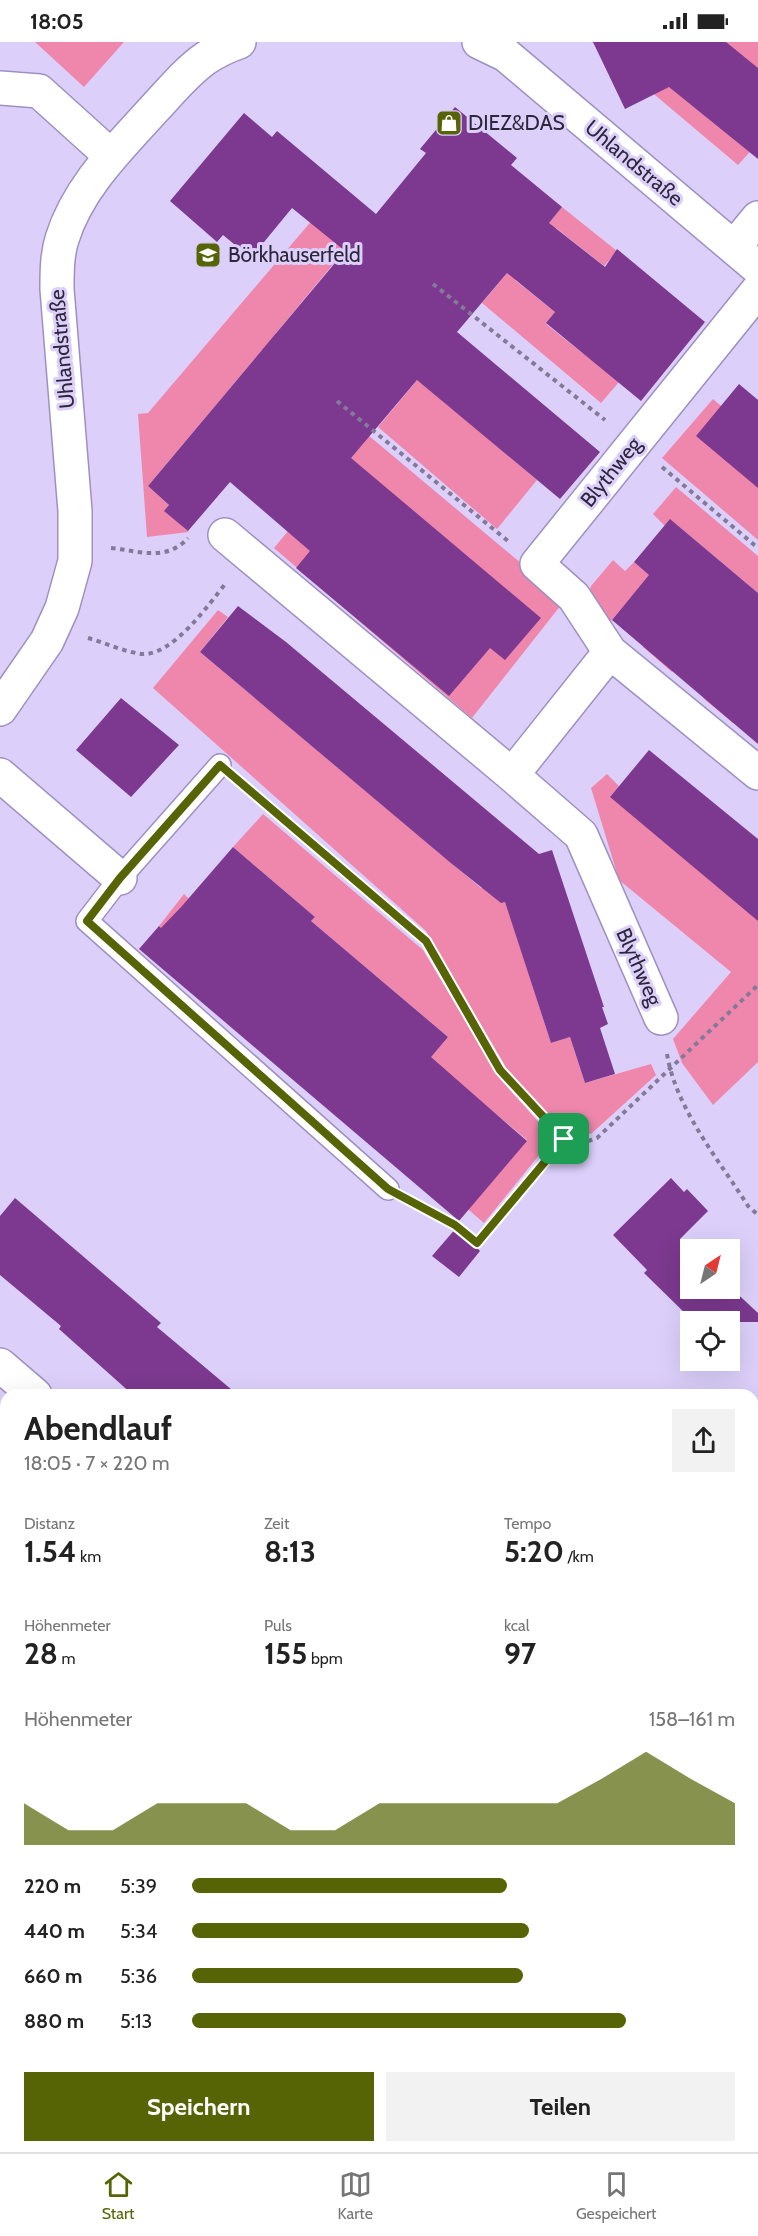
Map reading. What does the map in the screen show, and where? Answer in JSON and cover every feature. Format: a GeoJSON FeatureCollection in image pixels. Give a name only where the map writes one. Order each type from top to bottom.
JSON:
{"type":"FeatureCollection","features":[{"type":"Feature","properties":{"kind":"street","name":"Uhlandstraße"},"geometry":{"type":"LineString","coordinates":[[0,710],[47,641],[70,583],[75,561],[75,511],[57,267],[62,239],[75,207],[111,156],[187,73],[224,47],[239,42]]}},
{"type":"Feature","properties":{"kind":"street","name":"Uhlandstraße"},"geometry":{"type":"LineString","coordinates":[[500,46],[746,257]]}},
{"type":"Feature","properties":{"kind":"street"},"geometry":{"type":"LineString","coordinates":[[0,88],[39,91],[111,156]]}},
{"type":"Feature","properties":{"kind":"street"},"geometry":{"type":"LineString","coordinates":[[746,257],[758,218]]}},
{"type":"Feature","properties":{"kind":"street","name":"Blythweg"},"geometry":{"type":"LineString","coordinates":[[537,564],[758,290]]}},
{"type":"Feature","properties":{"kind":"street","name":"Blythweg"},"geometry":{"type":"LineString","coordinates":[[237,545],[581,835],[661,1018]]}},
{"type":"Feature","properties":{"kind":"street"},"geometry":{"type":"LineString","coordinates":[[537,564],[574,597],[610,652],[758,773]]}},
{"type":"Feature","properties":{"kind":"street"},"geometry":{"type":"LineString","coordinates":[[512,775],[610,652]]}},
{"type":"Feature","properties":{"kind":"street"},"geometry":{"type":"LineString","coordinates":[[0,775],[120,878]]}},
{"type":"Feature","properties":{"kind":"street"},"geometry":{"type":"LineString","coordinates":[[0,1365],[28,1389]]}},
{"type":"Feature","properties":{"kind":"lane"},"geometry":{"type":"LineString","coordinates":[[220,765],[120,878],[87,921],[388,1189]]}},
{"type":"Feature","properties":{"kind":"path"},"geometry":{"type":"LineString","coordinates":[[433,284],[634,443],[758,548]]}},
{"type":"Feature","properties":{"kind":"path"},"geometry":{"type":"LineString","coordinates":[[337,401],[537,564]]}},
{"type":"Feature","properties":{"kind":"path"},"geometry":{"type":"LineString","coordinates":[[75,544],[163,554],[182,544]]}},
{"type":"Feature","properties":{"kind":"path"},"geometry":{"type":"LineString","coordinates":[[53,628],[144,654],[170,645],[189,629],[237,545]]}},
{"type":"Feature","properties":{"kind":"path"},"geometry":{"type":"LineString","coordinates":[[220,765],[426,941],[500,1070],[564,1139],[582,1143],[597,1138],[758,985]]}},
{"type":"Feature","properties":{"kind":"path"},"geometry":{"type":"LineString","coordinates":[[661,1018],[670,1070],[691,1116],[748,1206],[758,1215]]}},
{"type":"Feature","properties":{"kind":"path"},"geometry":{"type":"LineString","coordinates":[[388,1189],[455,1225],[477,1243],[564,1139]]}},
{"type":"Feature","properties":{"kind":"shaded area"},"geometry":{"type":"Polygon","coordinates":[[[35,42],[124,42],[84,87],[35,42]]]}},
{"type":"Feature","properties":{"kind":"shaded area"},"geometry":{"type":"Polygon","coordinates":[[[592,42],[758,42],[758,143],[738,165],[592,42]]]}},
{"type":"Feature","properties":{"kind":"shaded area"},"geometry":{"type":"Polygon","coordinates":[[[331,198],[363,228],[276,333],[285,342],[272,358],[262,350],[148,486],[169,505],[165,511],[189,532],[147,537],[138,414],[148,413],[331,198]]]}},
{"type":"Feature","properties":{"kind":"shaded area"},"geometry":{"type":"Polygon","coordinates":[[[562,207],[617,251],[604,266],[556,228],[515,280],[555,312],[546,324],[581,352],[625,375],[601,403],[482,303],[562,207]]]}},
{"type":"Feature","properties":{"kind":"shaded area"},"geometry":{"type":"Polygon","coordinates":[[[438,355],[424,385],[537,480],[497,529],[378,427],[438,355]]]}},
{"type":"Feature","properties":{"kind":"shaded area"},"geometry":{"type":"Polygon","coordinates":[[[713,399],[721,406],[758,488],[758,540],[662,458],[713,399]]]}},
{"type":"Feature","properties":{"kind":"shaded area"},"geometry":{"type":"Polygon","coordinates":[[[368,435],[565,600],[472,718],[274,548],[368,435]]]}},
{"type":"Feature","properties":{"kind":"shaded area"},"geometry":{"type":"Polygon","coordinates":[[[676,487],[758,556],[758,593],[671,520],[665,526],[653,514],[676,487]]]}},
{"type":"Feature","properties":{"kind":"shaded area"},"geometry":{"type":"Polygon","coordinates":[[[613,560],[625,571],[634,562],[696,614],[753,699],[733,723],[703,698],[723,674],[692,648],[672,672],[643,647],[662,623],[631,597],[611,621],[587,600],[591,586],[613,560]]]}},
{"type":"Feature","properties":{"kind":"shaded area"},"geometry":{"type":"Polygon","coordinates":[[[218,610],[228,617],[200,652],[481,888],[500,885],[551,1043],[570,1037],[585,1083],[651,1064],[656,1075],[591,1134],[563,1131],[507,1069],[426,931],[153,688],[218,610]]]}},
{"type":"Feature","properties":{"kind":"shaded area"},"geometry":{"type":"Polygon","coordinates":[[[607,774],[619,786],[610,797],[758,908],[758,1062],[713,1105],[682,1063],[673,1039],[731,972],[619,880],[591,788],[607,774]]]}},
{"type":"Feature","properties":{"kind":"shaded area"},"geometry":{"type":"Polygon","coordinates":[[[263,814],[423,950],[500,1079],[553,1138],[484,1223],[386,1139],[159,926],[184,894],[484,1191],[527,1140],[472,1094],[426,1062],[448,1037],[311,921],[315,917],[233,847],[263,814]]]}},
{"type":"Feature","properties":{"kind":"building"},"geometry":{"type":"Polygon","coordinates":[[[593,42],[726,42],[758,68],[758,159],[669,87],[625,109],[593,42]]]}},
{"type":"Feature","properties":{"kind":"building"},"geometry":{"type":"Polygon","coordinates":[[[455,107],[517,158],[511,165],[562,207],[549,223],[605,267],[617,249],[705,322],[641,401],[546,323],[555,312],[507,273],[457,332],[600,452],[560,499],[417,380],[351,458],[541,618],[505,660],[490,648],[449,696],[296,568],[310,551],[230,482],[188,531],[164,511],[169,505],[148,486],[345,251],[292,208],[251,258],[223,235],[217,242],[170,201],[244,113],[272,137],[277,131],[376,214],[426,153],[420,149],[455,107]]]}},
{"type":"Feature","properties":{"kind":"building"},"geometry":{"type":"Polygon","coordinates":[[[739,384],[758,400],[758,488],[696,436],[739,384]]]}},
{"type":"Feature","properties":{"kind":"building"},"geometry":{"type":"Polygon","coordinates":[[[670,519],[758,593],[758,744],[612,620],[649,575],[634,562],[670,519]]]}},
{"type":"Feature","properties":{"kind":"building"},"geometry":{"type":"Polygon","coordinates":[[[238,606],[286,642],[539,854],[552,850],[604,1007],[602,1007],[608,1024],[600,1028],[615,1074],[585,1083],[570,1037],[551,1043],[505,902],[501,903],[452,864],[200,652],[238,606]]]}},
{"type":"Feature","properties":{"kind":"building"},"geometry":{"type":"Polygon","coordinates":[[[121,698],[179,745],[131,797],[76,750],[121,698]]]}},
{"type":"Feature","properties":{"kind":"building"},"geometry":{"type":"Polygon","coordinates":[[[649,750],[758,839],[758,921],[610,797],[649,750]]]}},
{"type":"Feature","properties":{"kind":"building"},"geometry":{"type":"Polygon","coordinates":[[[233,847],[315,917],[311,921],[448,1037],[431,1057],[527,1141],[459,1221],[139,949],[159,926],[161,928],[182,906],[233,847]]]}},
{"type":"Feature","properties":{"kind":"building"},"geometry":{"type":"Polygon","coordinates":[[[671,1178],[684,1192],[687,1189],[708,1211],[680,1239],[680,1299],[740,1299],[740,1296],[758,1313],[758,1322],[740,1322],[740,1311],[683,1311],[644,1273],[647,1270],[613,1235],[671,1178]]]}},
{"type":"Feature","properties":{"kind":"building"},"geometry":{"type":"Polygon","coordinates":[[[15,1198],[161,1323],[157,1327],[231,1389],[126,1389],[59,1329],[61,1326],[0,1275],[0,1216],[15,1198]]]}},
{"type":"Feature","properties":{"kind":"building"},"geometry":{"type":"Polygon","coordinates":[[[457,1227],[480,1251],[459,1277],[432,1256],[457,1227]]]}},
{"type":"Feature","properties":{"kind":"place","name":"DIEZ&DAS"},"geometry":{"type":"Point","coordinates":[449,123]}},
{"type":"Feature","properties":{"kind":"place","name":"Börkhauserfeld"},"geometry":{"type":"Point","coordinates":[208,255]}},
{"type":"Feature","properties":{"kind":"route"},"geometry":{"type":"LineString","coordinates":[[220,765],[426,941],[500,1070],[564,1139],[477,1243],[455,1225],[388,1189],[87,921],[120,878],[220,765]]}}]}
